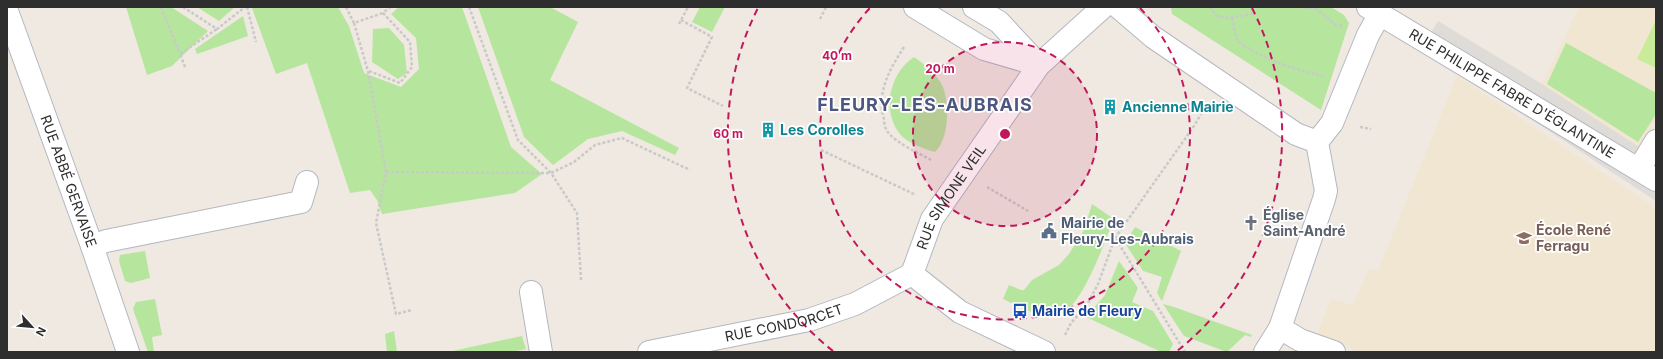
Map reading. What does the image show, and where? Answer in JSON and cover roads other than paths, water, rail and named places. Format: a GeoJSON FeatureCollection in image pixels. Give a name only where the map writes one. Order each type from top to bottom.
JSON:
{"type":"FeatureCollection","features":[{"type":"Feature","properties":{"kind":"street"},"geometry":{"type":"LineString","coordinates":[[915,7],[984,49],[1039,65]]}},
{"type":"Feature","properties":{"kind":"street"},"geometry":{"type":"LineString","coordinates":[[974,7],[999,22],[1039,65]]}},
{"type":"Feature","properties":{"kind":"street","name":"RUE SIMONE VEIL"},"geometry":{"type":"LineString","coordinates":[[912,274],[932,219],[1039,65],[1103,7]]}},
{"type":"Feature","properties":{"kind":"street"},"geometry":{"type":"LineString","coordinates":[[1118,7],[1153,37],[1296,134],[1317,142]]}},
{"type":"Feature","properties":{"kind":"street","name":"RUE ABBÉ GERVAISE"},"geometry":{"type":"LineString","coordinates":[[7,11],[92,246],[128,352]]}},
{"type":"Feature","properties":{"kind":"street"},"geometry":{"type":"LineString","coordinates":[[1265,352],[1280,328],[1326,191],[1317,142],[1332,123],[1368,35],[1374,11]]}},
{"type":"Feature","properties":{"kind":"street","name":"RUE PHILIPPE FABRE D'ÉGLANTINE"},"geometry":{"type":"LineString","coordinates":[[1374,11],[1648,174]]}},
{"type":"Feature","properties":{"kind":"street"},"geometry":{"type":"LineString","coordinates":[[1648,174],[1656,141]]}},
{"type":"Feature","properties":{"kind":"street"},"geometry":{"type":"LineString","coordinates":[[92,246],[114,240],[301,202],[307,182]]}},
{"type":"Feature","properties":{"kind":"street"},"geometry":{"type":"LineString","coordinates":[[912,274],[960,312],[1053,346]]}},
{"type":"Feature","properties":{"kind":"street","name":"RUE CONDORCET"},"geometry":{"type":"LineString","coordinates":[[649,352],[809,320],[855,304],[912,274]]}},
{"type":"Feature","properties":{"kind":"street"},"geometry":{"type":"LineString","coordinates":[[531,292],[541,352]]}},
{"type":"Feature","properties":{"kind":"street"},"geometry":{"type":"LineString","coordinates":[[1280,328],[1300,340],[1334,352]]}},
{"type":"Feature","properties":{"kind":"place","name":"Ancienne Mairie"},"geometry":{"type":"Point","coordinates":[1110,107]}},
{"type":"Feature","properties":{"kind":"place","name":"Les Corolles"},"geometry":{"type":"Point","coordinates":[768,130]}},
{"type":"Feature","properties":{"kind":"place","name":"Église Saint-André"},"geometry":{"type":"Point","coordinates":[1251,223]}},
{"type":"Feature","properties":{"kind":"place","name":"Mairie de Fleury-Les-Aubrais"},"geometry":{"type":"Point","coordinates":[1049,231]}},
{"type":"Feature","properties":{"kind":"place","name":"École René Ferragu"},"geometry":{"type":"Point","coordinates":[1524,238]}},
{"type":"Feature","properties":{"kind":"place","name":"Mairie de Fleury"},"geometry":{"type":"Point","coordinates":[1020,311]}},
{"type":"Feature","properties":{"kind":"district","name":"FLEURY-LES-AUBRAIS"},"geometry":{"type":"Point","coordinates":[925,105]}}]}
